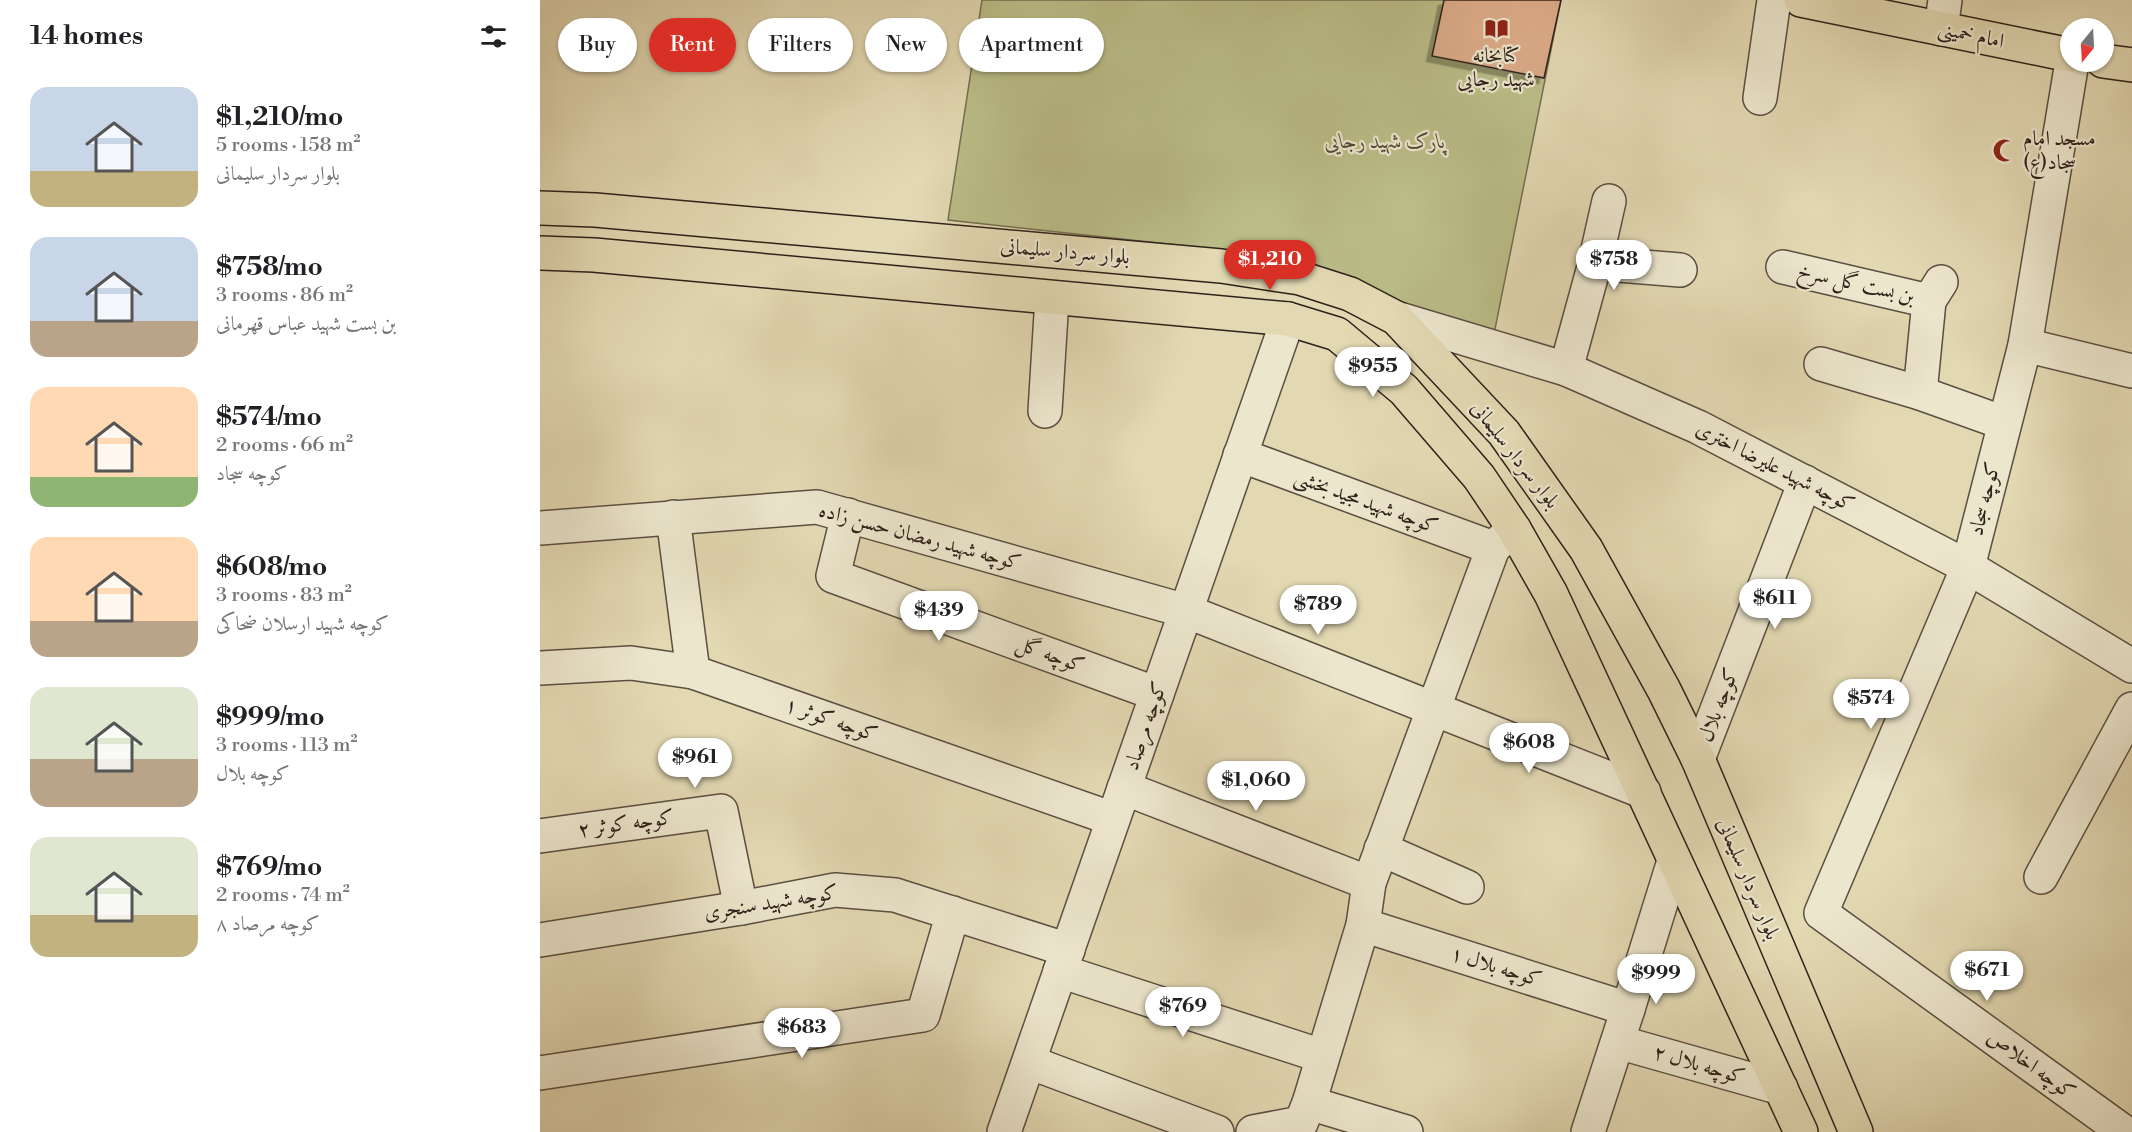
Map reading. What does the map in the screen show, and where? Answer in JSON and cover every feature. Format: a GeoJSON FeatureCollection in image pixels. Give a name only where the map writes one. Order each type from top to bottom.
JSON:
{"type":"FeatureCollection","features":[{"type":"Feature","properties":{"kind":"main road","name":"امام خمینی"},"geometry":{"type":"LineString","coordinates":[[1801,0],[1943,14],[2060,52]]}},
{"type":"Feature","properties":{"kind":"main road"},"geometry":{"type":"LineString","coordinates":[[2114,63],[2132,65]]}},
{"type":"Feature","properties":{"kind":"main road","name":"بلوار سردار سلیمانی"},"geometry":{"type":"LineString","coordinates":[[540,208],[595,210],[1221,266],[1300,278],[1350,294],[1396,318],[1504,433],[1586,549],[1664,690],[1698,759],[1856,1132]]}},
{"type":"Feature","properties":{"kind":"main road","name":"بلوار سردار سلیمانی"},"geometry":{"type":"LineString","coordinates":[[540,254],[594,255],[1288,319],[1337,334],[1404,390],[1479,477],[1503,538],[1551,594],[1802,1132]]}},
{"type":"Feature","properties":{"kind":"main road"},"geometry":{"type":"LineString","coordinates":[[1288,319],[1300,278]]}},
{"type":"Feature","properties":{"kind":"street"},"geometry":{"type":"LineString","coordinates":[[1760,99],[1774,0]]}},
{"type":"Feature","properties":{"kind":"street","name":"کوچه سجاد"},"geometry":{"type":"LineString","coordinates":[[1821,913],[1968,567],[2025,345],[2070,72]]}},
{"type":"Feature","properties":{"kind":"street"},"geometry":{"type":"LineString","coordinates":[[1566,369],[1595,263],[1609,201]]}},
{"type":"Feature","properties":{"kind":"street"},"geometry":{"type":"LineString","coordinates":[[1595,263],[1680,270]]}},
{"type":"Feature","properties":{"kind":"street","name":"بن بست گل سرخ"},"geometry":{"type":"LineString","coordinates":[[1783,267],[1935,291],[1920,393]]}},
{"type":"Feature","properties":{"kind":"street"},"geometry":{"type":"LineString","coordinates":[[1045,411],[1052,298]]}},
{"type":"Feature","properties":{"kind":"street","name":"کوچه شهید علیرضا اختری"},"geometry":{"type":"LineString","coordinates":[[1396,318],[1566,369],[1698,427],[1968,567],[2132,666]]}},
{"type":"Feature","properties":{"kind":"street","name":"کوچه مرصاد"},"geometry":{"type":"LineString","coordinates":[[1004,1132],[1288,319]]}},
{"type":"Feature","properties":{"kind":"street"},"geometry":{"type":"LineString","coordinates":[[2025,345],[2132,371]]}},
{"type":"Feature","properties":{"kind":"street"},"geometry":{"type":"LineString","coordinates":[[1821,364],[1920,393],[2004,423]]}},
{"type":"Feature","properties":{"kind":"street","name":"کوچه شهید مجید بخشی"},"geometry":{"type":"LineString","coordinates":[[1240,455],[1503,538]]}},
{"type":"Feature","properties":{"kind":"street","name":"کوچه بلال"},"geometry":{"type":"LineString","coordinates":[[1698,759],[1805,482]]}},
{"type":"Feature","properties":{"kind":"street","name":"کوچه شهید رمضان حسن زاده"},"geometry":{"type":"LineString","coordinates":[[540,528],[817,507],[1186,611],[1644,792]]}},
{"type":"Feature","properties":{"kind":"street","name":"کوچه گل"},"geometry":{"type":"LineString","coordinates":[[848,515],[833,576],[1157,694]]}},
{"type":"Feature","properties":{"kind":"street"},"geometry":{"type":"LineString","coordinates":[[673,517],[693,672]]}},
{"type":"Feature","properties":{"kind":"street"},"geometry":{"type":"LineString","coordinates":[[1305,1113],[1363,926],[1369,883],[1432,709],[1503,538]]}},
{"type":"Feature","properties":{"kind":"street","name":"کوچه کوثر ۱"},"geometry":{"type":"LineString","coordinates":[[540,668],[631,663],[693,672],[1113,819]]}},
{"type":"Feature","properties":{"kind":"street"},"geometry":{"type":"LineString","coordinates":[[2041,876],[2132,709]]}},
{"type":"Feature","properties":{"kind":"street"},"geometry":{"type":"LineString","coordinates":[[1124,788],[1369,883]]}},
{"type":"Feature","properties":{"kind":"street","name":"کوچه کوثر ۲"},"geometry":{"type":"LineString","coordinates":[[540,836],[721,811],[741,908]]}},
{"type":"Feature","properties":{"kind":"street"},"geometry":{"type":"LineString","coordinates":[[1382,849],[1467,888]]}},
{"type":"Feature","properties":{"kind":"street"},"geometry":{"type":"LineString","coordinates":[[1588,1132],[1674,861]]}},
{"type":"Feature","properties":{"kind":"street","name":"کوچه شهید سنجری"},"geometry":{"type":"LineString","coordinates":[[540,940],[741,908],[835,890],[895,895],[953,913],[1064,961],[1322,1056]]}},
{"type":"Feature","properties":{"kind":"street"},"geometry":{"type":"LineString","coordinates":[[540,1073],[923,1015],[953,913]]}},
{"type":"Feature","properties":{"kind":"street","name":"کوچه اخلاص"},"geometry":{"type":"LineString","coordinates":[[1821,913],[2124,1132]]}},
{"type":"Feature","properties":{"kind":"street","name":"کوچه بلال ۱"},"geometry":{"type":"LineString","coordinates":[[1363,926],[1628,1009]]}},
{"type":"Feature","properties":{"kind":"street","name":"کوچه بلال ۲"},"geometry":{"type":"LineString","coordinates":[[1618,1042],[1781,1088]]}},
{"type":"Feature","properties":{"kind":"street"},"geometry":{"type":"LineString","coordinates":[[1029,1062],[1217,1132]]}},
{"type":"Feature","properties":{"kind":"street"},"geometry":{"type":"LineString","coordinates":[[1253,1132],[1305,1113],[1406,1132]]}},
{"type":"Feature","properties":{"kind":"green space","name":"پارک شهید رجایی"},"geometry":{"type":"Polygon","coordinates":[[[982,0],[1561,0],[1489,359],[1391,298],[1287,257],[948,220],[971,72],[1104,72],[1104,18],[979,18],[982,0]]]}},
{"type":"Feature","properties":{"kind":"building","name":"کتابخانه شهید رجایی"},"geometry":{"type":"Polygon","coordinates":[[[1444,0],[1561,0],[1544,78],[1432,56],[1444,0]]]}},
{"type":"Feature","properties":{"kind":"place","name":"کتابخانه شهید رجایی"},"geometry":{"type":"Point","coordinates":[1496,28]}},
{"type":"Feature","properties":{"kind":"place","name":"مسجد امام سجاد(ع)"},"geometry":{"type":"Point","coordinates":[2005,151]}}]}
